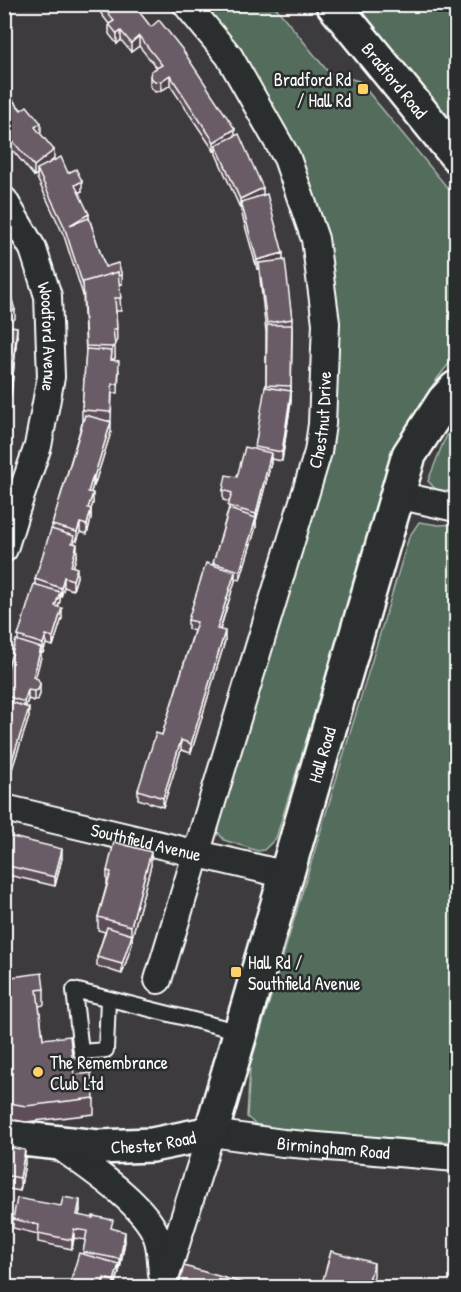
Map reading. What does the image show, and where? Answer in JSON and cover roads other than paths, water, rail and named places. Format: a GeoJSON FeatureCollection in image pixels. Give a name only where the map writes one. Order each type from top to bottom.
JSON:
{"type":"FeatureCollection","features":[{"type":"Feature","properties":{"kind":"main road","name":"Bradford Road"},"geometry":{"type":"LineString","coordinates":[[333,4],[399,82],[456,155]]}},
{"type":"Feature","properties":{"kind":"main road","name":"Hall Road"},"geometry":{"type":"LineString","coordinates":[[211,1133],[409,455],[444,401],[456,388]]}},
{"type":"Feature","properties":{"kind":"main road","name":"Chester Road"},"geometry":{"type":"LineString","coordinates":[[4,1137],[99,1148],[152,1145],[211,1133]]}},
{"type":"Feature","properties":{"kind":"street","name":"Chestnut Drive"},"geometry":{"type":"LineString","coordinates":[[158,980],[318,452],[322,424],[326,323],[315,239],[287,158],[229,56],[186,4]]}},
{"type":"Feature","properties":{"kind":"street","name":"Woodford Avenue"},"geometry":{"type":"LineString","coordinates":[[4,200],[33,249],[48,296],[51,336],[51,378],[38,446],[11,505],[4,549]]}},
{"type":"Feature","properties":{"kind":"street"},"geometry":{"type":"LineString","coordinates":[[397,495],[456,508]]}},
{"type":"Feature","properties":{"kind":"street","name":"Southfield Avenue"},"geometry":{"type":"LineString","coordinates":[[4,808],[287,875]]}},
{"type":"Feature","properties":{"kind":"street","name":"Birmingham Road"},"geometry":{"type":"LineString","coordinates":[[211,1133],[284,1143],[456,1158]]}},
{"type":"Feature","properties":{"kind":"street","name":"Chester Road"},"geometry":{"type":"LineString","coordinates":[[162,1284],[211,1133]]}},
{"type":"Feature","properties":{"kind":"street"},"geometry":{"type":"LineString","coordinates":[[55,1143],[112,1185],[139,1210],[157,1237],[162,1284]]}},
{"type":"Feature","properties":{"kind":"lane"},"geometry":{"type":"LineString","coordinates":[[108,999],[106,1050],[81,1052],[74,990],[241,1032]]}},
{"type":"Feature","properties":{"kind":"place","name":"Bradford Rd / Hall Rd"},"geometry":{"type":"Point","coordinates":[363,89]}},
{"type":"Feature","properties":{"kind":"place","name":"Hall Rd / Southfield Avenue"},"geometry":{"type":"Point","coordinates":[236,972]}},
{"type":"Feature","properties":{"kind":"place","name":"The Remembrance Club Ltd"},"geometry":{"type":"Point","coordinates":[38,1072]}}]}
